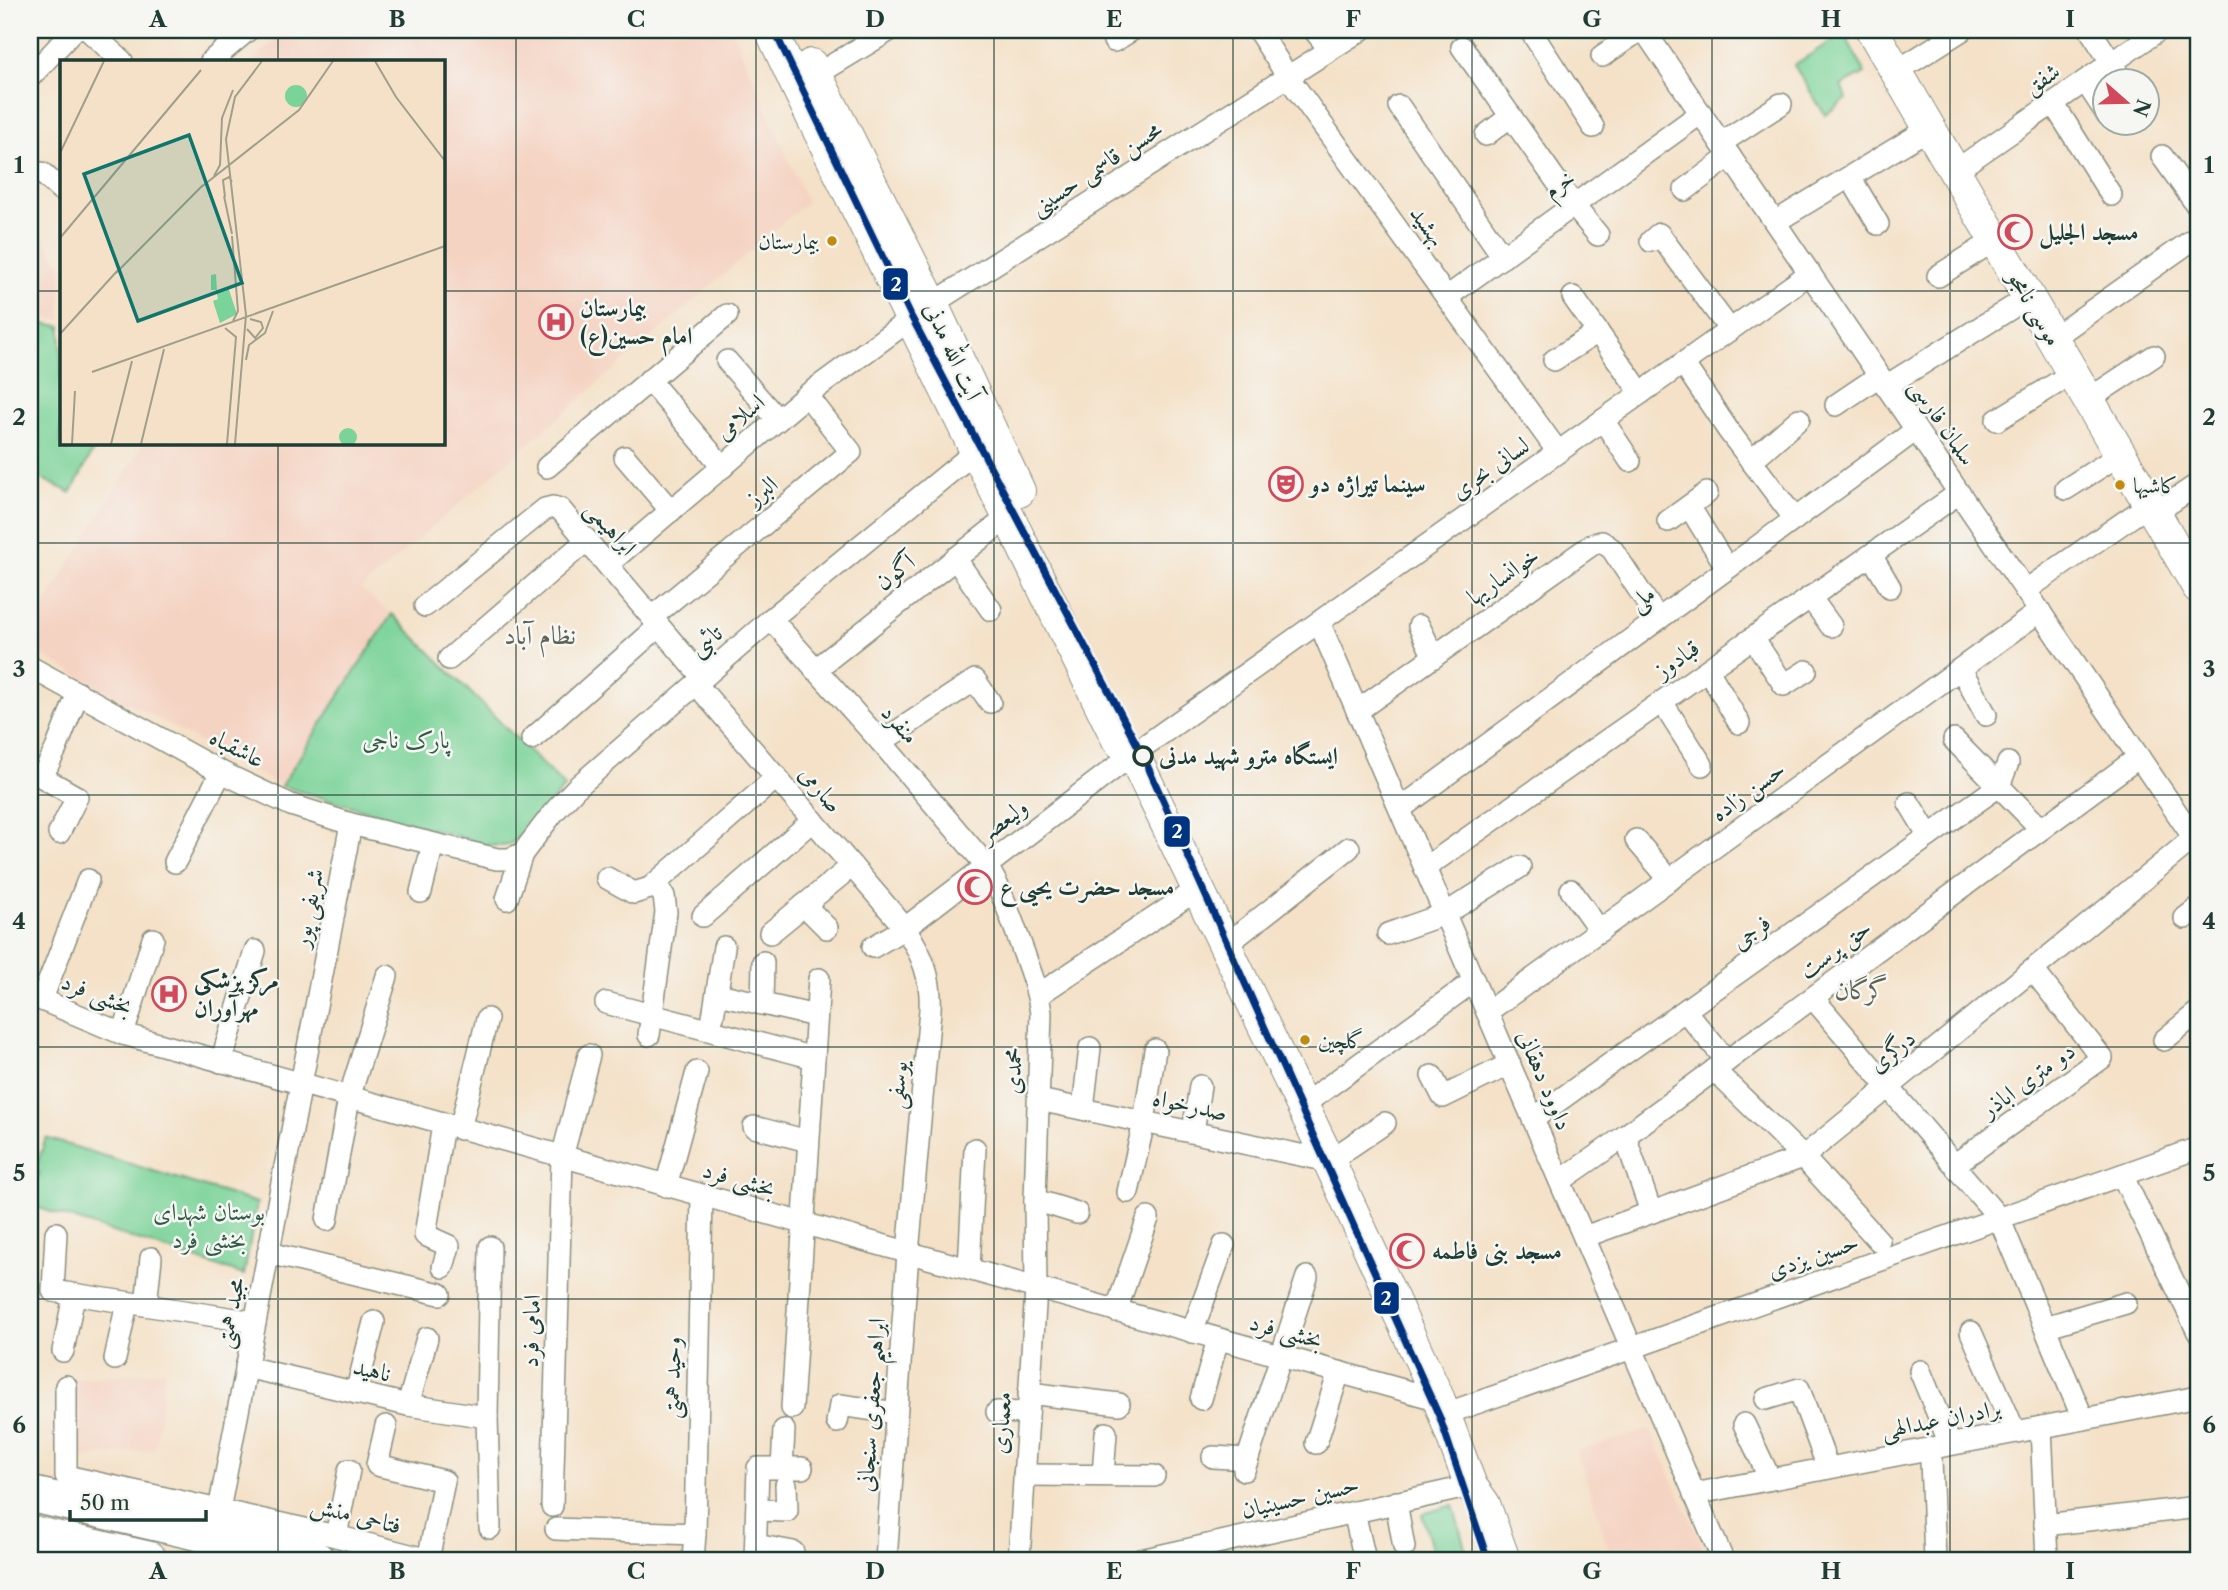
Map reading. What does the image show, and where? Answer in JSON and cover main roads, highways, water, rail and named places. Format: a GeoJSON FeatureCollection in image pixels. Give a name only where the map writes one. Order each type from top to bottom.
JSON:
{"type":"FeatureCollection","features":[{"type":"Feature","properties":{"kind":"highway"},"geometry":{"type":"LineString","coordinates":[[30,1534],[148,1560]]}},
{"type":"Feature","properties":{"kind":"main road","name":"آیت الله مدنی"},"geometry":{"type":"LineString","coordinates":[[771,30],[806,80],[986,445],[1132,730],[1133,754]]}},
{"type":"Feature","properties":{"kind":"main road","name":"آیت الله مدنی"},"geometry":{"type":"LineString","coordinates":[[794,30],[806,80]]}},
{"type":"Feature","properties":{"kind":"main road","name":"موسی نامجو"},"geometry":{"type":"LineString","coordinates":[[1872,30],[2198,587]]}},
{"type":"Feature","properties":{"kind":"main road","name":"آیت الله مدنی"},"geometry":{"type":"LineString","coordinates":[[986,445],[1008,517],[1118,740],[1133,754],[1303,1105],[1442,1407],[1471,1486],[1484,1504],[1504,1560]]}},
{"type":"Feature","properties":{"kind":"main road","name":"آیت الله مدنی"},"geometry":{"type":"LineString","coordinates":[[1471,1486],[1467,1507],[1486,1560]]}},
{"type":"Feature","properties":{"kind":"main road"},"geometry":{"type":"LineString","coordinates":[[30,1494],[326,1548]]}},
{"type":"Feature","properties":{"kind":"place","name":"مسجد الجلیل"},"geometry":{"type":"Point","coordinates":[2015,232]}},
{"type":"Feature","properties":{"kind":"place","name":"بیمارستان"},"geometry":{"type":"Point","coordinates":[832,241]}},
{"type":"Feature","properties":{"kind":"place","name":"بیمارستان امام حسین(ع)"},"geometry":{"type":"Point","coordinates":[556,322]}},
{"type":"Feature","properties":{"kind":"place","name":"سینما تیراژه دو"},"geometry":{"type":"Point","coordinates":[1286,484]}},
{"type":"Feature","properties":{"kind":"place","name":"کاشیها"},"geometry":{"type":"Point","coordinates":[2120,485]}},
{"type":"Feature","properties":{"kind":"place","name":"ایستگاه مترو شهید مدنی"},"geometry":{"type":"Point","coordinates":[1143,756]}},
{"type":"Feature","properties":{"kind":"place","name":"مسجد حضرت یحیی ع"},"geometry":{"type":"Point","coordinates":[975,887]}},
{"type":"Feature","properties":{"kind":"place","name":"مرکز پزشکی مهرآوران"},"geometry":{"type":"Point","coordinates":[169,994]}},
{"type":"Feature","properties":{"kind":"place","name":"گلچین"},"geometry":{"type":"Point","coordinates":[1305,1040]}},
{"type":"Feature","properties":{"kind":"place","name":"مسجد بنی فاطمه"},"geometry":{"type":"Point","coordinates":[1407,1251]}},
{"type":"Feature","properties":{"kind":"district","name":"نظام آباد"},"geometry":{"type":"Point","coordinates":[540,635]}},
{"type":"Feature","properties":{"kind":"district","name":"گرگان"},"geometry":{"type":"Point","coordinates":[1861,990]}},
{"type":"Feature","properties":{"kind":"park label","name":"پارک ناجی"},"geometry":{"type":"Point","coordinates":[406,740]}},
{"type":"Feature","properties":{"kind":"park label","name":"بوستان شهدای بخشی فرد"},"geometry":{"type":"Point","coordinates":[209,1226]}}]}
